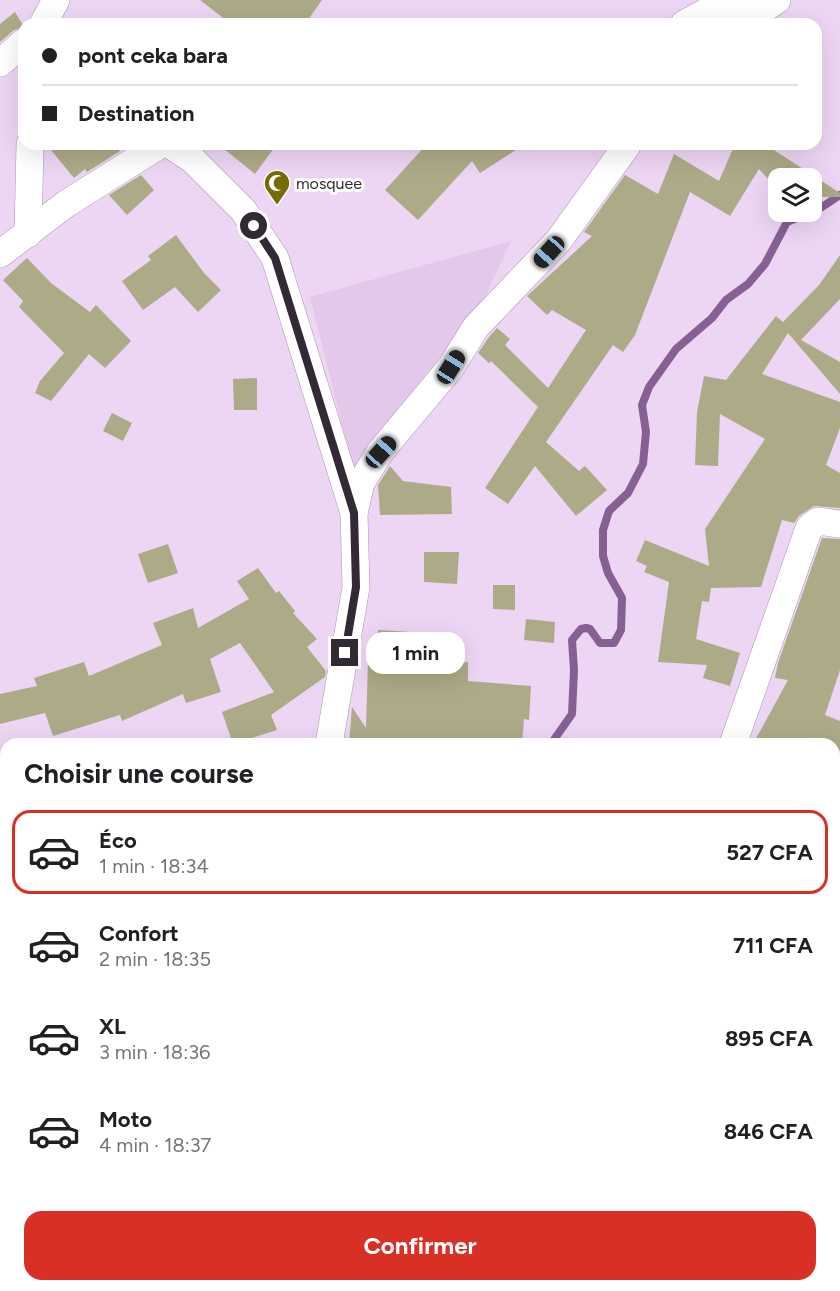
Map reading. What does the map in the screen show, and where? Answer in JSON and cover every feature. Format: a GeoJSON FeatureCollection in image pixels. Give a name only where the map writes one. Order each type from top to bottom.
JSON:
{"type":"FeatureCollection","features":[{"type":"Feature","properties":{"kind":"street"},"geometry":{"type":"LineString","coordinates":[[31,0],[40,18]]}},
{"type":"Feature","properties":{"kind":"street"},"geometry":{"type":"LineString","coordinates":[[46,18],[56,0]]}},
{"type":"Feature","properties":{"kind":"street"},"geometry":{"type":"LineString","coordinates":[[695,18],[717,6],[768,6],[777,0]]}},
{"type":"Feature","properties":{"kind":"street"},"geometry":{"type":"LineString","coordinates":[[0,63],[18,47]]}},
{"type":"Feature","properties":{"kind":"street"},"geometry":{"type":"LineString","coordinates":[[28,234],[30,150]]}},
{"type":"Feature","properties":{"kind":"street"},"geometry":{"type":"LineString","coordinates":[[0,254],[66,204],[152,150]]}},
{"type":"Feature","properties":{"kind":"street"},"geometry":{"type":"LineString","coordinates":[[178,150],[193,160],[243,210],[275,258],[354,513]]}},
{"type":"Feature","properties":{"kind":"street"},"geometry":{"type":"LineString","coordinates":[[330,738],[356,587],[354,513],[361,483],[381,452],[451,367],[476,327],[560,240],[624,150]]}},
{"type":"Feature","properties":{"kind":"street"},"geometry":{"type":"LineString","coordinates":[[736,738],[809,528],[819,521],[840,524]]}},
{"type":"Feature","properties":{"kind":"shaded area"},"geometry":{"type":"Polygon","coordinates":[[[511,241],[487,293],[354,473],[310,297],[511,241]]]}},
{"type":"Feature","properties":{"kind":"building"},"geometry":{"type":"Polygon","coordinates":[[[200,0],[322,0],[309,18],[223,18],[200,0]]]}},
{"type":"Feature","properties":{"kind":"building"},"geometry":{"type":"Polygon","coordinates":[[[15,12],[19,18],[18,29],[0,42],[0,24],[15,12]]]}},
{"type":"Feature","properties":{"kind":"building"},"geometry":{"type":"Polygon","coordinates":[[[51,150],[120,151],[87,172],[85,169],[74,178],[51,150]]]}},
{"type":"Feature","properties":{"kind":"building"},"geometry":{"type":"Polygon","coordinates":[[[225,150],[273,150],[255,174],[225,150]]]}},
{"type":"Feature","properties":{"kind":"building"},"geometry":{"type":"Polygon","coordinates":[[[422,150],[516,150],[480,173],[472,161],[418,220],[385,190],[422,150]]]}},
{"type":"Feature","properties":{"kind":"building"},"geometry":{"type":"Polygon","coordinates":[[[732,150],[774,150],[802,168],[768,168],[768,179],[759,169],[730,216],[690,192],[635,335],[623,352],[613,345],[546,442],[579,471],[585,466],[607,490],[576,516],[535,466],[508,504],[485,488],[538,407],[491,361],[489,363],[478,353],[497,328],[510,339],[505,345],[548,388],[586,330],[552,310],[547,315],[527,296],[592,236],[584,232],[625,175],[658,194],[674,154],[719,181],[732,150]]]}},
{"type":"Feature","properties":{"kind":"building"},"geometry":{"type":"Polygon","coordinates":[[[141,175],[154,190],[127,215],[109,195],[141,175]]]}},
{"type":"Feature","properties":{"kind":"building"},"geometry":{"type":"Polygon","coordinates":[[[822,181],[840,193],[840,197],[822,197],[822,181]]]}},
{"type":"Feature","properties":{"kind":"building"},"geometry":{"type":"Polygon","coordinates":[[[176,235],[204,273],[221,290],[198,312],[175,287],[143,310],[122,281],[151,260],[148,256],[176,235]]]}},
{"type":"Feature","properties":{"kind":"building"},"geometry":{"type":"Polygon","coordinates":[[[840,255],[840,299],[801,340],[840,362],[840,394],[788,333],[762,374],[840,402],[840,428],[826,465],[840,473],[840,508],[814,506],[799,516],[794,523],[782,520],[761,587],[711,588],[709,602],[702,601],[696,639],[740,653],[730,686],[703,678],[707,665],[658,662],[669,582],[644,572],[647,566],[636,561],[645,540],[709,566],[705,529],[765,439],[720,414],[718,466],[695,465],[697,412],[704,376],[726,380],[776,316],[783,322],[819,285],[840,255]]]}},
{"type":"Feature","properties":{"kind":"building"},"geometry":{"type":"Polygon","coordinates":[[[27,258],[51,283],[90,312],[96,305],[131,341],[105,368],[89,354],[51,401],[35,393],[40,381],[64,353],[19,307],[23,301],[3,280],[27,258]]]}},
{"type":"Feature","properties":{"kind":"building"},"geometry":{"type":"Polygon","coordinates":[[[257,378],[257,410],[234,410],[233,379],[257,378]]]}},
{"type":"Feature","properties":{"kind":"building"},"geometry":{"type":"Polygon","coordinates":[[[112,413],[132,423],[123,441],[103,431],[112,413]]]}},
{"type":"Feature","properties":{"kind":"building"},"geometry":{"type":"Polygon","coordinates":[[[390,466],[403,481],[451,487],[452,514],[380,515],[378,485],[390,466]]]}},
{"type":"Feature","properties":{"kind":"building"},"geometry":{"type":"Polygon","coordinates":[[[822,538],[840,539],[840,670],[825,715],[840,721],[840,738],[756,738],[788,680],[775,678],[778,663],[822,538]]]}},
{"type":"Feature","properties":{"kind":"building"},"geometry":{"type":"Polygon","coordinates":[[[168,544],[178,573],[148,583],[138,554],[168,544]]]}},
{"type":"Feature","properties":{"kind":"building"},"geometry":{"type":"Polygon","coordinates":[[[424,552],[459,552],[457,584],[424,582],[424,552]]]}},
{"type":"Feature","properties":{"kind":"building"},"geometry":{"type":"Polygon","coordinates":[[[258,568],[276,593],[279,591],[295,611],[293,613],[317,639],[307,647],[326,671],[325,677],[271,715],[277,730],[252,738],[231,738],[222,712],[274,692],[240,643],[210,659],[221,692],[186,703],[183,694],[122,721],[120,715],[53,736],[45,713],[0,724],[0,694],[37,686],[34,678],[84,662],[89,676],[162,645],[153,623],[193,608],[198,628],[249,599],[237,581],[258,568]]]}},
{"type":"Feature","properties":{"kind":"building"},"geometry":{"type":"Polygon","coordinates":[[[493,585],[515,585],[515,610],[493,609],[493,585]]]}},
{"type":"Feature","properties":{"kind":"building"},"geometry":{"type":"Polygon","coordinates":[[[526,619],[555,622],[554,643],[524,640],[526,619]]]}},
{"type":"Feature","properties":{"kind":"building"},"geometry":{"type":"Polygon","coordinates":[[[378,630],[428,633],[428,646],[458,645],[459,663],[468,662],[468,681],[531,686],[529,720],[524,719],[522,738],[349,738],[352,707],[366,728],[368,661],[376,662],[378,630]]]}},
{"type":"Feature","properties":{"kind":"waterway"},"geometry":{"type":"LineString","coordinates":[[555,738],[572,714],[574,670],[572,640],[581,629],[586,628],[590,629],[600,643],[614,643],[621,630],[622,598],[608,573],[603,556],[603,530],[609,511],[628,493],[643,464],[646,432],[642,405],[649,387],[676,349],[712,318],[726,300],[748,284],[765,264],[787,222],[819,209],[840,195]]}},
{"type":"Feature","properties":{"kind":"place","name":"mosquee"},"geometry":{"type":"Point","coordinates":[277,206]}},
{"type":"Feature","properties":{"kind":"route"},"geometry":{"type":"LineString","coordinates":[[254,226],[275,258],[354,513],[356,587],[345,653]]}}]}
